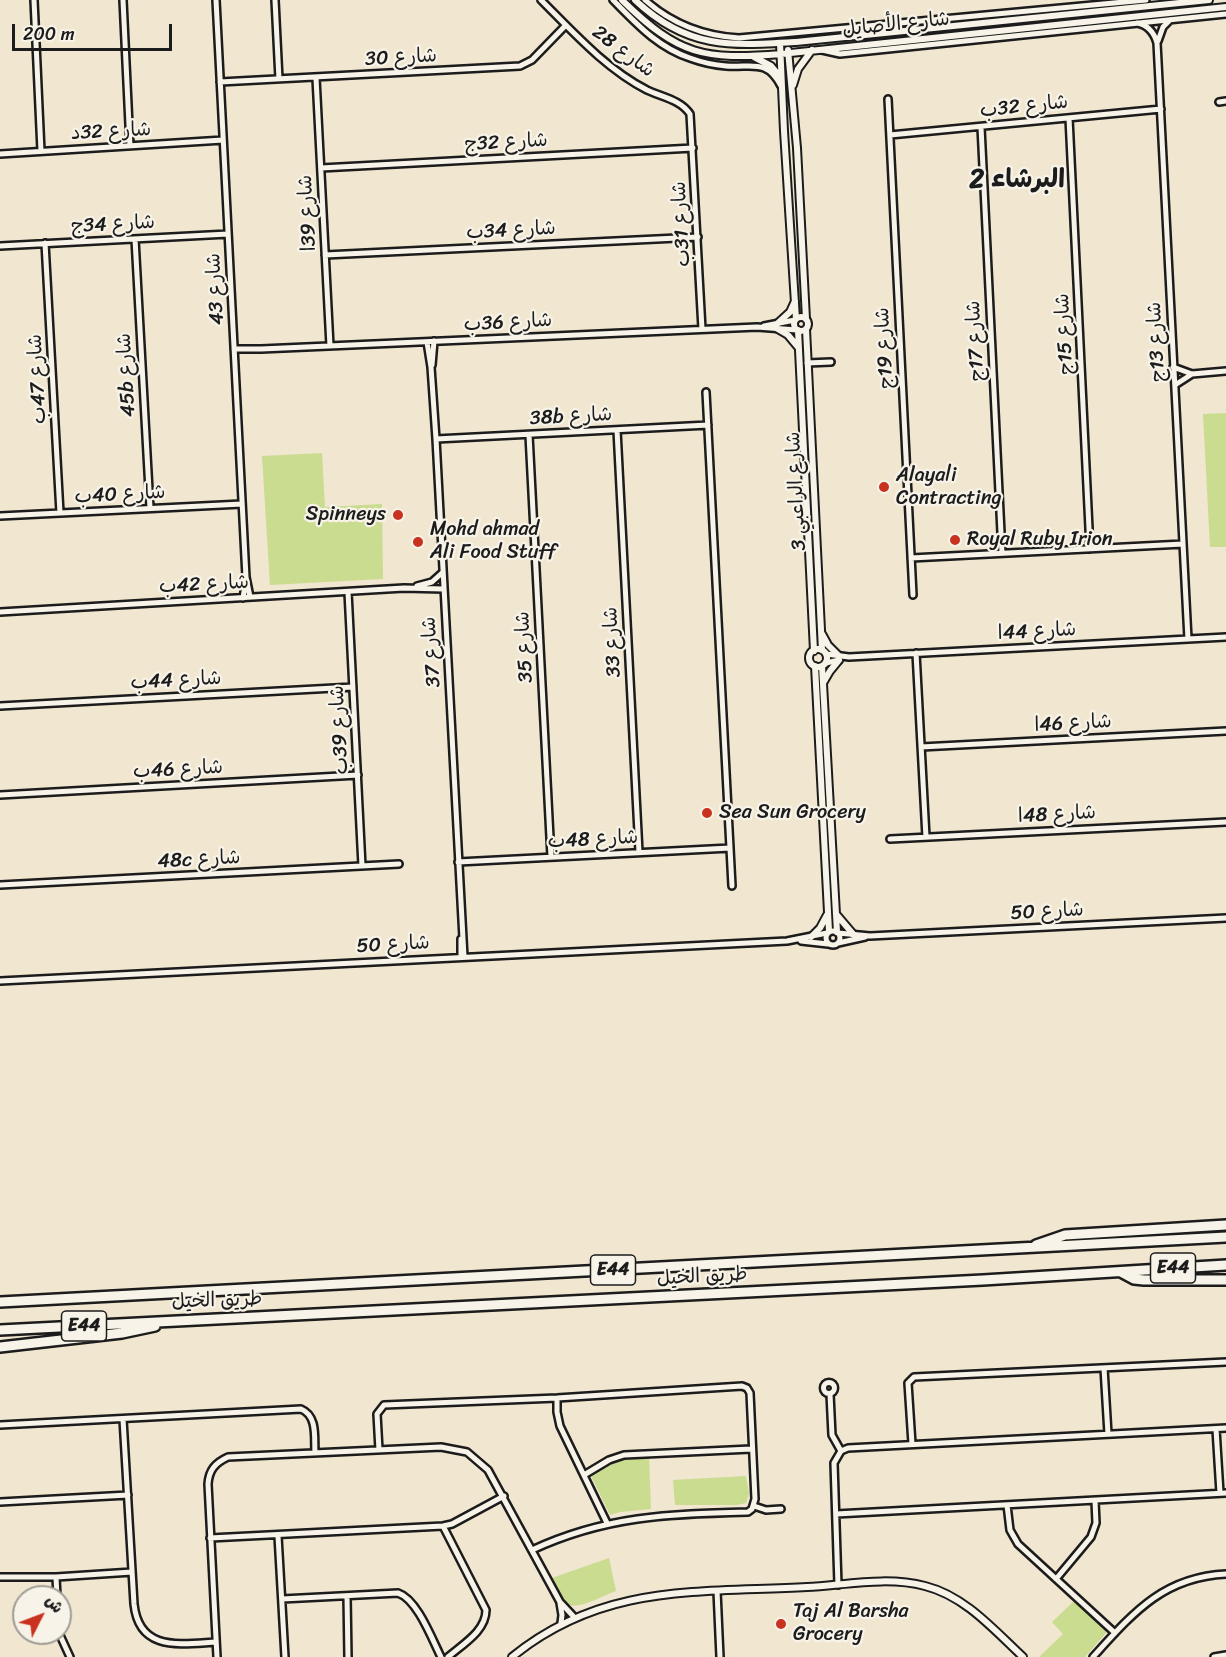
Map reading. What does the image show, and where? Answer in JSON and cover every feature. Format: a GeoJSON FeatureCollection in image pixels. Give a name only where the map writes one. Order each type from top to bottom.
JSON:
{"type":"FeatureCollection","features":[{"type":"Feature","properties":{"kind":"highway"},"geometry":{"type":"LineString","coordinates":[[1032,1247],[1065,1235],[1226,1225]]}},
{"type":"Feature","properties":{"kind":"highway","name":"طريق الخيل"},"geometry":{"type":"LineString","coordinates":[[0,1302],[1226,1237]]}},
{"type":"Feature","properties":{"kind":"highway","name":"طريق الخيل"},"geometry":{"type":"LineString","coordinates":[[0,1330],[579,1302],[1226,1265]]}},
{"type":"Feature","properties":{"kind":"highway"},"geometry":{"type":"LineString","coordinates":[[1121,1272],[1144,1280],[1226,1280]]}},
{"type":"Feature","properties":{"kind":"highway"},"geometry":{"type":"LineString","coordinates":[[0,1347],[122,1333],[169,1321]]}},
{"type":"Feature","properties":{"kind":"street"},"geometry":{"type":"LineString","coordinates":[[34,0],[41,151]]}},
{"type":"Feature","properties":{"kind":"street"},"geometry":{"type":"LineString","coordinates":[[123,0],[130,146]]}},
{"type":"Feature","properties":{"kind":"street","name":"شارع 43"},"geometry":{"type":"LineString","coordinates":[[216,0],[246,577],[250,597]]}},
{"type":"Feature","properties":{"kind":"street"},"geometry":{"type":"LineString","coordinates":[[274,0],[279,79]]}},
{"type":"Feature","properties":{"kind":"street","name":"شارع 28"},"geometry":{"type":"LineString","coordinates":[[541,0],[618,71],[641,86],[681,104],[692,118]]}},
{"type":"Feature","properties":{"kind":"street"},"geometry":{"type":"LineString","coordinates":[[613,0],[650,36],[674,52],[717,65],[760,66],[772,72],[781,86]]}},
{"type":"Feature","properties":{"kind":"street","name":"شارع الأصايل"},"geometry":{"type":"LineString","coordinates":[[622,0],[656,32],[686,48],[718,56],[752,56],[1011,32],[1226,7]]}},
{"type":"Feature","properties":{"kind":"street","name":"شارع الأصايل"},"geometry":{"type":"LineString","coordinates":[[635,0],[658,19],[700,39],[729,45],[784,43],[986,19],[1209,0]]}},
{"type":"Feature","properties":{"kind":"street"},"geometry":{"type":"LineString","coordinates":[[645,0],[683,29],[739,38],[915,20],[986,19],[1146,0]]}},
{"type":"Feature","properties":{"kind":"street"},"geometry":{"type":"LineString","coordinates":[[1071,8],[1083,0]]}},
{"type":"Feature","properties":{"kind":"street"},"geometry":{"type":"LineString","coordinates":[[1098,0],[1131,8]]}},
{"type":"Feature","properties":{"kind":"street"},"geometry":{"type":"LineString","coordinates":[[1011,32],[1226,14]]}},
{"type":"Feature","properties":{"kind":"street"},"geometry":{"type":"LineString","coordinates":[[1157,43],[1160,32],[1170,20]]}},
{"type":"Feature","properties":{"kind":"street"},"geometry":{"type":"LineString","coordinates":[[1137,23],[1149,27],[1157,43]]}},
{"type":"Feature","properties":{"kind":"street","name":"شارع 30"},"geometry":{"type":"LineString","coordinates":[[220,82],[520,66],[532,60],[566,24]]}},
{"type":"Feature","properties":{"kind":"street"},"geometry":{"type":"LineString","coordinates":[[856,27],[857,36]]}},
{"type":"Feature","properties":{"kind":"street"},"geometry":{"type":"LineString","coordinates":[[784,43],[797,148],[808,324],[806,329],[797,330],[794,325],[796,298],[781,86],[785,53]]}},
{"type":"Feature","properties":{"kind":"street","name":"شارع 13ج"},"geometry":{"type":"LineString","coordinates":[[1157,43],[1188,639]]}},
{"type":"Feature","properties":{"kind":"street"},"geometry":{"type":"LineString","coordinates":[[792,95],[798,69],[812,50]]}},
{"type":"Feature","properties":{"kind":"street"},"geometry":{"type":"LineString","coordinates":[[752,56],[771,66],[782,78]]}},
{"type":"Feature","properties":{"kind":"street","name":"شارع 39ا"},"geometry":{"type":"LineString","coordinates":[[316,78],[330,346]]}},
{"type":"Feature","properties":{"kind":"street","name":"شارع 19ج"},"geometry":{"type":"LineString","coordinates":[[888,99],[913,595]]}},
{"type":"Feature","properties":{"kind":"street","name":"شارع 32ب"},"geometry":{"type":"LineString","coordinates":[[890,135],[1161,109]]}},
{"type":"Feature","properties":{"kind":"street","name":"شارع 31ب"},"geometry":{"type":"LineString","coordinates":[[692,118],[702,329]]}},
{"type":"Feature","properties":{"kind":"street","name":"شارع 15ج"},"geometry":{"type":"LineString","coordinates":[[1069,118],[1090,549]]}},
{"type":"Feature","properties":{"kind":"street","name":"شارع 17ج"},"geometry":{"type":"LineString","coordinates":[[981,127],[1002,553]]}},
{"type":"Feature","properties":{"kind":"street","name":"شارع 32د"},"geometry":{"type":"LineString","coordinates":[[0,154],[223,140]]}},
{"type":"Feature","properties":{"kind":"street","name":"شارع 32ج"},"geometry":{"type":"LineString","coordinates":[[321,168],[693,148]]}},
{"type":"Feature","properties":{"kind":"street","name":"شارع 34ج"},"geometry":{"type":"LineString","coordinates":[[0,246],[228,234]]}},
{"type":"Feature","properties":{"kind":"street","name":"شارع 34ب"},"geometry":{"type":"LineString","coordinates":[[325,255],[698,237]]}},
{"type":"Feature","properties":{"kind":"street","name":"45b شارع"},"geometry":{"type":"LineString","coordinates":[[135,239],[150,508]]}},
{"type":"Feature","properties":{"kind":"street","name":"شارع 47ب"},"geometry":{"type":"LineString","coordinates":[[45,243],[60,513]]}},
{"type":"Feature","properties":{"kind":"street"},"geometry":{"type":"LineString","coordinates":[[796,298],[789,312],[777,326],[791,338],[799,350]]}},
{"type":"Feature","properties":{"kind":"street"},"geometry":{"type":"LineString","coordinates":[[796,320],[800,317],[806,319]]}},
{"type":"Feature","properties":{"kind":"street","name":"شارع 36ب"},"geometry":{"type":"LineString","coordinates":[[777,326],[796,320]]}},
{"type":"Feature","properties":{"kind":"street","name":"شارع 36ب"},"geometry":{"type":"LineString","coordinates":[[234,350],[777,326],[797,330]]}},
{"type":"Feature","properties":{"kind":"street","name":"شارع الراعبي 3"},"geometry":{"type":"LineString","coordinates":[[797,330],[814,651],[810,659],[821,665],[824,652],[821,632],[806,329]]}},
{"type":"Feature","properties":{"kind":"street","name":"شارع 37"},"geometry":{"type":"LineString","coordinates":[[431,367],[434,341]]}},
{"type":"Feature","properties":{"kind":"street","name":"شارع 37"},"geometry":{"type":"LineString","coordinates":[[427,342],[436,439],[463,957]]}},
{"type":"Feature","properties":{"kind":"street"},"geometry":{"type":"LineString","coordinates":[[807,363],[831,362]]}},
{"type":"Feature","properties":{"kind":"street"},"geometry":{"type":"LineString","coordinates":[[1173,367],[1192,374],[1226,372]]}},
{"type":"Feature","properties":{"kind":"street"},"geometry":{"type":"LineString","coordinates":[[1175,385],[1192,374]]}},
{"type":"Feature","properties":{"kind":"street"},"geometry":{"type":"LineString","coordinates":[[706,392],[732,886]]}},
{"type":"Feature","properties":{"kind":"street","name":"38b شارع"},"geometry":{"type":"LineString","coordinates":[[436,439],[708,425]]}},
{"type":"Feature","properties":{"kind":"street","name":"شارع 33"},"geometry":{"type":"LineString","coordinates":[[617,430],[639,852]]}},
{"type":"Feature","properties":{"kind":"street","name":"شارع 35"},"geometry":{"type":"LineString","coordinates":[[528,435],[551,857]]}},
{"type":"Feature","properties":{"kind":"street","name":"شارع 40ب"},"geometry":{"type":"LineString","coordinates":[[0,516],[242,504]]}},
{"type":"Feature","properties":{"kind":"street"},"geometry":{"type":"LineString","coordinates":[[911,558],[1183,544]]}},
{"type":"Feature","properties":{"kind":"street","name":"شارع 42ب"},"geometry":{"type":"LineString","coordinates":[[409,588],[432,582],[442,573]]}},
{"type":"Feature","properties":{"kind":"street","name":"شارع 43"},"geometry":{"type":"LineString","coordinates":[[243,598],[246,577]]}},
{"type":"Feature","properties":{"kind":"street","name":"شارع 42ب"},"geometry":{"type":"LineString","coordinates":[[0,612],[409,588],[443,589]]}},
{"type":"Feature","properties":{"kind":"street","name":"شارع 39ب"},"geometry":{"type":"LineString","coordinates":[[348,592],[362,866]]}},
{"type":"Feature","properties":{"kind":"street"},"geometry":{"type":"LineString","coordinates":[[821,632],[838,658],[823,683]]}},
{"type":"Feature","properties":{"kind":"street","name":"شارع 44ا"},"geometry":{"type":"LineString","coordinates":[[821,665],[838,658],[849,657],[1226,638]]}},
{"type":"Feature","properties":{"kind":"street"},"geometry":{"type":"LineString","coordinates":[[814,651],[824,652]]}},
{"type":"Feature","properties":{"kind":"street","name":"شارع 44ا"},"geometry":{"type":"LineString","coordinates":[[824,652],[838,658]]}},
{"type":"Feature","properties":{"kind":"street"},"geometry":{"type":"LineString","coordinates":[[916,654],[926,837]]}},
{"type":"Feature","properties":{"kind":"street"},"geometry":{"type":"LineString","coordinates":[[821,665],[823,683],[832,912],[825,939],[828,944],[833,945],[838,943],[840,938],[832,912],[821,665]]}},
{"type":"Feature","properties":{"kind":"street","name":"شارع 44ب"},"geometry":{"type":"LineString","coordinates":[[0,706],[353,687]]}},
{"type":"Feature","properties":{"kind":"street","name":"شارع 46ا"},"geometry":{"type":"LineString","coordinates":[[921,747],[1226,731]]}},
{"type":"Feature","properties":{"kind":"street","name":"شارع 46ب"},"geometry":{"type":"LineString","coordinates":[[0,795],[358,775]]}},
{"type":"Feature","properties":{"kind":"street","name":"شارع 48ا"},"geometry":{"type":"LineString","coordinates":[[890,839],[1226,822]]}},
{"type":"Feature","properties":{"kind":"street","name":"شارع 48ب"},"geometry":{"type":"LineString","coordinates":[[458,862],[730,848]]}},
{"type":"Feature","properties":{"kind":"street","name":"48c شارع"},"geometry":{"type":"LineString","coordinates":[[0,885],[399,864]]}},
{"type":"Feature","properties":{"kind":"street"},"geometry":{"type":"LineString","coordinates":[[832,912],[853,934]]}},
{"type":"Feature","properties":{"kind":"street"},"geometry":{"type":"LineString","coordinates":[[811,937],[832,912]]}},
{"type":"Feature","properties":{"kind":"street","name":"شارع 50"},"geometry":{"type":"LineString","coordinates":[[838,943],[870,936],[1226,918]]}},
{"type":"Feature","properties":{"kind":"street"},"geometry":{"type":"LineString","coordinates":[[828,932],[838,932]]}},
{"type":"Feature","properties":{"kind":"street","name":"شارع 50"},"geometry":{"type":"LineString","coordinates":[[0,981],[787,940],[828,932]]}},
{"type":"Feature","properties":{"kind":"street","name":"شارع 50"},"geometry":{"type":"LineString","coordinates":[[838,932],[870,936]]}},
{"type":"Feature","properties":{"kind":"street","name":"شارع 50"},"geometry":{"type":"LineString","coordinates":[[787,940],[828,944]]}},
{"type":"Feature","properties":{"kind":"street"},"geometry":{"type":"LineString","coordinates":[[912,1444],[908,1383],[912,1378],[1226,1362]]}},
{"type":"Feature","properties":{"kind":"street"},"geometry":{"type":"LineString","coordinates":[[1104,1368],[1108,1434]]}},
{"type":"Feature","properties":{"kind":"street"},"geometry":{"type":"LineString","coordinates":[[378,1450],[376,1414],[384,1406],[742,1386],[747,1388],[750,1393],[754,1506],[748,1512],[648,1516],[607,1523],[560,1538],[532,1550]]}},
{"type":"Feature","properties":{"kind":"street"},"geometry":{"type":"LineString","coordinates":[[830,1394],[832,1435],[841,1451]]}},
{"type":"Feature","properties":{"kind":"street"},"geometry":{"type":"LineString","coordinates":[[557,1398],[560,1426],[607,1523]]}},
{"type":"Feature","properties":{"kind":"street"},"geometry":{"type":"LineString","coordinates":[[0,1425],[301,1409],[313,1420],[315,1453]]}},
{"type":"Feature","properties":{"kind":"street"},"geometry":{"type":"LineString","coordinates":[[123,1419],[135,1615],[146,1633],[155,1640],[165,1643],[216,1642]]}},
{"type":"Feature","properties":{"kind":"street"},"geometry":{"type":"LineString","coordinates":[[838,1585],[834,1463],[841,1451],[848,1448],[1226,1428]]}},
{"type":"Feature","properties":{"kind":"street"},"geometry":{"type":"LineString","coordinates":[[836,1514],[1223,1493],[1216,1429]]}},
{"type":"Feature","properties":{"kind":"street"},"geometry":{"type":"LineString","coordinates":[[217,1657],[209,1475],[219,1461],[228,1457],[441,1447],[459,1449],[482,1463],[504,1496],[560,1602],[561,1623]]}},
{"type":"Feature","properties":{"kind":"street"},"geometry":{"type":"LineString","coordinates":[[584,1475],[609,1460],[624,1455],[751,1449]]}},
{"type":"Feature","properties":{"kind":"street"},"geometry":{"type":"LineString","coordinates":[[0,1502],[128,1495]]}},
{"type":"Feature","properties":{"kind":"street"},"geometry":{"type":"LineString","coordinates":[[210,1538],[444,1526],[504,1496]]}},
{"type":"Feature","properties":{"kind":"street"},"geometry":{"type":"LineString","coordinates":[[1056,1579],[1091,1537],[1096,1523],[1095,1501]]}},
{"type":"Feature","properties":{"kind":"street"},"geometry":{"type":"LineString","coordinates":[[1007,1505],[1008,1522],[1013,1538],[1024,1551],[1114,1633]]}},
{"type":"Feature","properties":{"kind":"street"},"geometry":{"type":"LineString","coordinates":[[754,1506],[781,1509]]}},
{"type":"Feature","properties":{"kind":"street"},"geometry":{"type":"LineString","coordinates":[[444,1526],[486,1610],[483,1626],[448,1657]]}},
{"type":"Feature","properties":{"kind":"street"},"geometry":{"type":"LineString","coordinates":[[278,1536],[285,1657]]}},
{"type":"Feature","properties":{"kind":"street"},"geometry":{"type":"LineString","coordinates":[[0,1577],[132,1572]]}},
{"type":"Feature","properties":{"kind":"street"},"geometry":{"type":"LineString","coordinates":[[1093,1657],[1144,1604],[1168,1588],[1194,1578],[1226,1574]]}},
{"type":"Feature","properties":{"kind":"street"},"geometry":{"type":"LineString","coordinates":[[56,1576],[56,1585]]}},
{"type":"Feature","properties":{"kind":"street"},"geometry":{"type":"LineString","coordinates":[[512,1657],[561,1623],[606,1605],[628,1600],[717,1591],[905,1582],[944,1593],[971,1610],[1023,1657]]}},
{"type":"Feature","properties":{"kind":"street"},"geometry":{"type":"LineString","coordinates":[[717,1591],[720,1657]]}},
{"type":"Feature","properties":{"kind":"street"},"geometry":{"type":"LineString","coordinates":[[282,1599],[398,1593],[405,1595],[414,1606],[441,1657]]}},
{"type":"Feature","properties":{"kind":"street"},"geometry":{"type":"LineString","coordinates":[[346,1596],[348,1657]]}},
{"type":"Feature","properties":{"kind":"street"},"geometry":{"type":"LineString","coordinates":[[560,1602],[574,1617]]}},
{"type":"Feature","properties":{"kind":"street"},"geometry":{"type":"LineString","coordinates":[[1214,1657],[1226,1655]]}},
{"type":"Feature","properties":{"kind":"green space"},"geometry":{"type":"Polygon","coordinates":[[[1226,413],[1226,547],[1210,547],[1203,414],[1226,413]]]}},
{"type":"Feature","properties":{"kind":"green space"},"geometry":{"type":"Polygon","coordinates":[[[322,453],[325,507],[382,504],[383,579],[270,585],[262,456],[322,453]]]}},
{"type":"Feature","properties":{"kind":"green space"},"geometry":{"type":"Polygon","coordinates":[[[649,1456],[651,1509],[610,1515],[590,1474],[618,1460],[649,1456]]]}},
{"type":"Feature","properties":{"kind":"green space"},"geometry":{"type":"Polygon","coordinates":[[[746,1476],[749,1494],[746,1503],[675,1505],[673,1480],[746,1476]]]}},
{"type":"Feature","properties":{"kind":"green space"},"geometry":{"type":"Polygon","coordinates":[[[609,1558],[616,1591],[583,1604],[567,1603],[552,1578],[609,1558]]]}},
{"type":"Feature","properties":{"kind":"green space"},"geometry":{"type":"Polygon","coordinates":[[[1074,1601],[1105,1628],[1106,1633],[1085,1657],[1039,1657],[1063,1634],[1052,1622],[1074,1601]]]}},
{"type":"Feature","properties":{"kind":"place","name":"Alayali Contracting"},"geometry":{"type":"Point","coordinates":[884,487]}},
{"type":"Feature","properties":{"kind":"place","name":"Spinneys"},"geometry":{"type":"Point","coordinates":[398,515]}},
{"type":"Feature","properties":{"kind":"place","name":"Royal Ruby Irion"},"geometry":{"type":"Point","coordinates":[955,540]}},
{"type":"Feature","properties":{"kind":"place","name":"Mohd ahmad Ali Food Stuff"},"geometry":{"type":"Point","coordinates":[418,542]}},
{"type":"Feature","properties":{"kind":"place","name":"Sea Sun Grocery"},"geometry":{"type":"Point","coordinates":[707,813]}},
{"type":"Feature","properties":{"kind":"place","name":"Taj Al Barsha Grocery"},"geometry":{"type":"Point","coordinates":[781,1624]}},
{"type":"Feature","properties":{"kind":"district","name":"البرشاء 2"},"geometry":{"type":"Point","coordinates":[1017,180]}}]}
